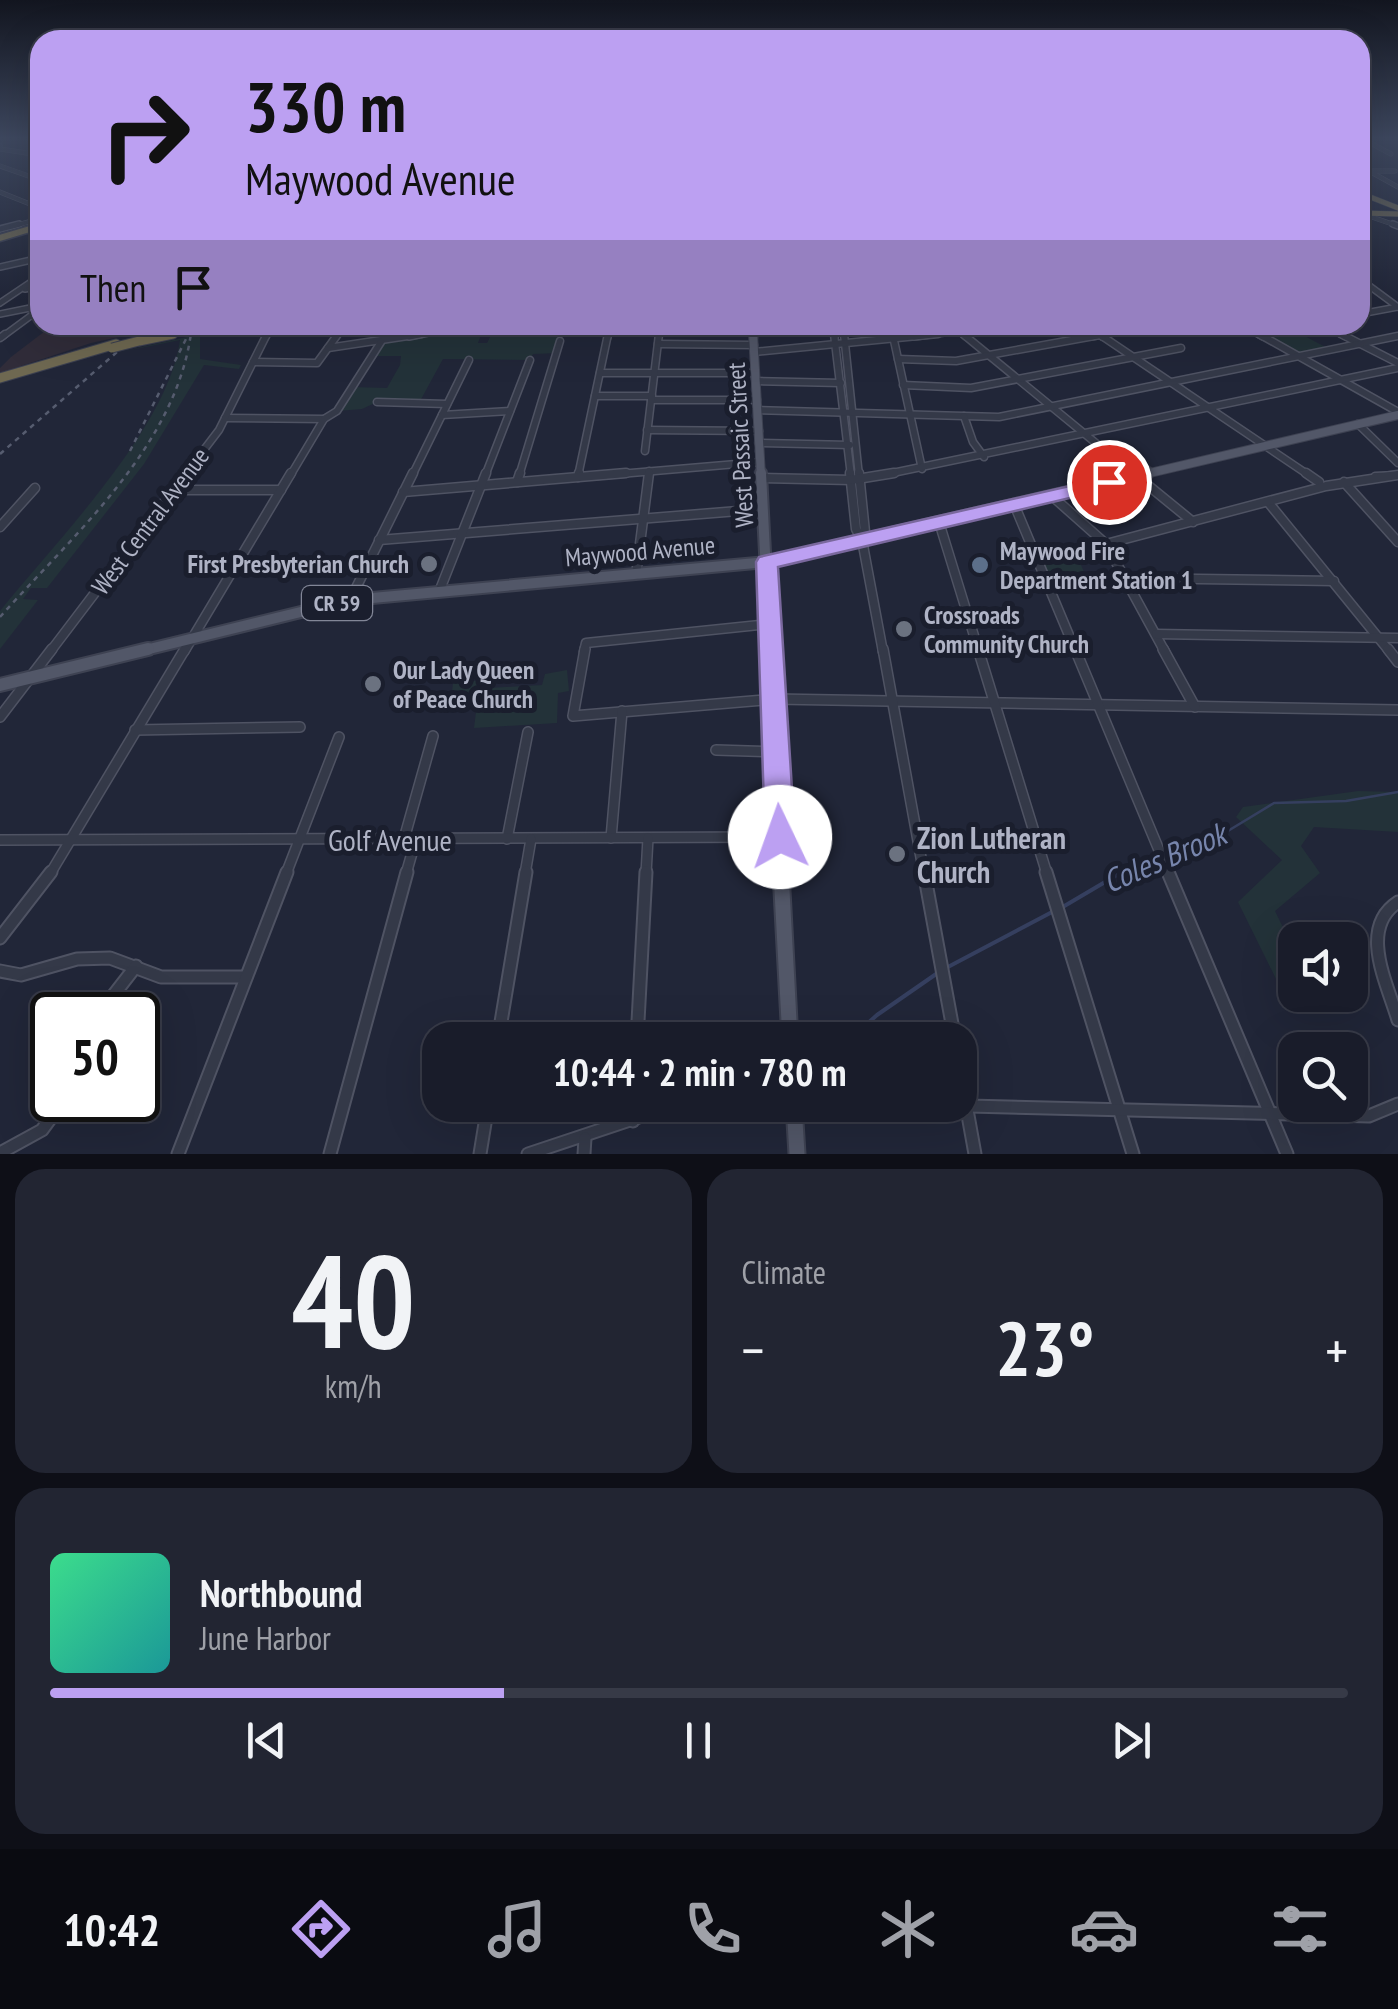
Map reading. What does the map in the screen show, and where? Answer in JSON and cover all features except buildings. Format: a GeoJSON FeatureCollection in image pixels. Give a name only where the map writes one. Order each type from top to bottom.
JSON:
{"type":"FeatureCollection","features":[{"type":"Feature","properties":{"kind":"highway"},"geometry":{"type":"LineString","coordinates":[[1370,198],[1398,209]]}},
{"type":"Feature","properties":{"kind":"highway"},"geometry":{"type":"LineString","coordinates":[[1370,199],[1398,209]]}},
{"type":"Feature","properties":{"kind":"highway"},"geometry":{"type":"LineString","coordinates":[[1370,201],[1382,208],[1370,211]]}},
{"type":"Feature","properties":{"kind":"highway"},"geometry":{"type":"LineString","coordinates":[[1370,215],[1398,209]]}},
{"type":"Feature","properties":{"kind":"highway"},"geometry":{"type":"LineString","coordinates":[[0,236],[30,228]]}},
{"type":"Feature","properties":{"kind":"highway"},"geometry":{"type":"LineString","coordinates":[[0,379],[165,335]]}},
{"type":"Feature","properties":{"kind":"main road","name":"West Passaic Street"},"geometry":{"type":"LineString","coordinates":[[753,335],[789,1022]]}},
{"type":"Feature","properties":{"kind":"main road","name":"Maywood Avenue"},"geometry":{"type":"LineString","coordinates":[[0,686],[350,600],[767,562],[1398,414]]}},
{"type":"Feature","properties":{"kind":"main road"},"geometry":{"type":"LineString","coordinates":[[795,1122],[798,1154]]}},
{"type":"Feature","properties":{"kind":"street"},"geometry":{"type":"LineString","coordinates":[[0,192],[30,204]]}},
{"type":"Feature","properties":{"kind":"street"},"geometry":{"type":"LineString","coordinates":[[1378,216],[1398,226]]}},
{"type":"Feature","properties":{"kind":"street"},"geometry":{"type":"LineString","coordinates":[[0,220],[14,226],[30,225]]}},
{"type":"Feature","properties":{"kind":"street"},"geometry":{"type":"LineString","coordinates":[[0,236],[14,226]]}},
{"type":"Feature","properties":{"kind":"street"},"geometry":{"type":"LineString","coordinates":[[0,269],[30,260]]}},
{"type":"Feature","properties":{"kind":"street"},"geometry":{"type":"LineString","coordinates":[[0,303],[30,283]]}},
{"type":"Feature","properties":{"kind":"street"},"geometry":{"type":"LineString","coordinates":[[1370,287],[1398,307]]}},
{"type":"Feature","properties":{"kind":"street"},"geometry":{"type":"LineString","coordinates":[[20,290],[30,288]]}},
{"type":"Feature","properties":{"kind":"street"},"geometry":{"type":"LineString","coordinates":[[1370,312],[1398,307]]}},
{"type":"Feature","properties":{"kind":"street"},"geometry":{"type":"LineString","coordinates":[[0,314],[30,309]]}},
{"type":"Feature","properties":{"kind":"street"},"geometry":{"type":"LineString","coordinates":[[0,338],[30,315]]}},
{"type":"Feature","properties":{"kind":"street","name":"West Central Avenue"},"geometry":{"type":"LineString","coordinates":[[0,717],[225,418],[267,335]]}},
{"type":"Feature","properties":{"kind":"street"},"geometry":{"type":"LineString","coordinates":[[255,358],[317,363],[338,335]]}},
{"type":"Feature","properties":{"kind":"street"},"geometry":{"type":"LineString","coordinates":[[330,346],[416,335]]}},
{"type":"Feature","properties":{"kind":"street"},"geometry":{"type":"LineString","coordinates":[[578,477],[608,335]]}},
{"type":"Feature","properties":{"kind":"street"},"geometry":{"type":"LineString","coordinates":[[645,451],[659,335]]}},
{"type":"Feature","properties":{"kind":"street"},"geometry":{"type":"LineString","coordinates":[[836,335],[855,480],[856,529],[862,540],[893,701],[951,1022]]}},
{"type":"Feature","properties":{"kind":"street"},"geometry":{"type":"LineString","coordinates":[[839,342],[841,335]]}},
{"type":"Feature","properties":{"kind":"street"},"geometry":{"type":"LineString","coordinates":[[658,344],[754,348],[910,335]]}},
{"type":"Feature","properties":{"kind":"street"},"geometry":{"type":"LineString","coordinates":[[965,335],[1193,522]]}},
{"type":"Feature","properties":{"kind":"street"},"geometry":{"type":"LineString","coordinates":[[898,359],[956,361],[1100,335],[1320,482]]}},
{"type":"Feature","properties":{"kind":"street"},"geometry":{"type":"LineString","coordinates":[[1260,335],[1398,414]]}},
{"type":"Feature","properties":{"kind":"street"},"geometry":{"type":"LineString","coordinates":[[1343,335],[1398,366]]}},
{"type":"Feature","properties":{"kind":"street"},"geometry":{"type":"LineString","coordinates":[[893,336],[922,469]]}},
{"type":"Feature","properties":{"kind":"street"},"geometry":{"type":"LineString","coordinates":[[595,396],[999,417],[1398,336]]}},
{"type":"Feature","properties":{"kind":"street"},"geometry":{"type":"LineString","coordinates":[[517,482],[560,341]]}},
{"type":"Feature","properties":{"kind":"street"},"geometry":{"type":"LineString","coordinates":[[0,938],[42,887],[324,419],[337,411],[381,342]]}},
{"type":"Feature","properties":{"kind":"street"},"geometry":{"type":"LineString","coordinates":[[903,385],[971,388],[1181,348]]}},
{"type":"Feature","properties":{"kind":"street"},"geometry":{"type":"LineString","coordinates":[[350,600],[469,360]]}},
{"type":"Feature","properties":{"kind":"street"},"geometry":{"type":"LineString","coordinates":[[439,592],[530,360]]}},
{"type":"Feature","properties":{"kind":"street"},"geometry":{"type":"LineString","coordinates":[[762,478],[855,480],[922,469],[1398,366]]}},
{"type":"Feature","properties":{"kind":"street"},"geometry":{"type":"LineString","coordinates":[[600,373],[654,372],[844,383]]}},
{"type":"Feature","properties":{"kind":"street"},"geometry":{"type":"LineString","coordinates":[[377,402],[447,404]]}},
{"type":"Feature","properties":{"kind":"street"},"geometry":{"type":"LineString","coordinates":[[442,415],[510,410]]}},
{"type":"Feature","properties":{"kind":"street"},"geometry":{"type":"LineString","coordinates":[[964,416],[973,442],[984,458]]}},
{"type":"Feature","properties":{"kind":"street"},"geometry":{"type":"LineString","coordinates":[[225,418],[324,419]]}},
{"type":"Feature","properties":{"kind":"street"},"geometry":{"type":"LineString","coordinates":[[1358,424],[1398,463]]}},
{"type":"Feature","properties":{"kind":"street"},"geometry":{"type":"LineString","coordinates":[[648,430],[759,431]]}},
{"type":"Feature","properties":{"kind":"street"},"geometry":{"type":"LineString","coordinates":[[760,442],[851,445]]}},
{"type":"Feature","properties":{"kind":"street"},"geometry":{"type":"LineString","coordinates":[[404,492],[760,462]]}},
{"type":"Feature","properties":{"kind":"street"},"geometry":{"type":"LineString","coordinates":[[636,574],[649,471]]}},
{"type":"Feature","properties":{"kind":"street"},"geometry":{"type":"LineString","coordinates":[[1106,544],[1344,482],[1398,475]]}},
{"type":"Feature","properties":{"kind":"street"},"geometry":{"type":"LineString","coordinates":[[1344,482],[1398,542]]}},
{"type":"Feature","properties":{"kind":"street"},"geometry":{"type":"LineString","coordinates":[[0,527],[36,488]]}},
{"type":"Feature","properties":{"kind":"street"},"geometry":{"type":"LineString","coordinates":[[172,490],[280,490]]}},
{"type":"Feature","properties":{"kind":"street"},"geometry":{"type":"LineString","coordinates":[[1052,496],[1106,544],[1195,707]]}},
{"type":"Feature","properties":{"kind":"street"},"geometry":{"type":"LineString","coordinates":[[1268,502],[1398,662]]}},
{"type":"Feature","properties":{"kind":"street"},"geometry":{"type":"LineString","coordinates":[[1014,504],[1286,1154]]}},
{"type":"Feature","properties":{"kind":"street"},"geometry":{"type":"LineString","coordinates":[[379,540],[763,509]]}},
{"type":"Feature","properties":{"kind":"street"},"geometry":{"type":"LineString","coordinates":[[939,522],[1133,1154]]}},
{"type":"Feature","properties":{"kind":"street"},"geometry":{"type":"LineString","coordinates":[[1126,578],[1334,581]]}},
{"type":"Feature","properties":{"kind":"street"},"geometry":{"type":"LineString","coordinates":[[770,624],[586,643],[574,716],[775,699],[1398,710]]}},
{"type":"Feature","properties":{"kind":"street"},"geometry":{"type":"LineString","coordinates":[[1156,634],[1398,638]]}},
{"type":"Feature","properties":{"kind":"street"},"geometry":{"type":"LineString","coordinates":[[611,838],[622,711]]}},
{"type":"Feature","properties":{"kind":"street"},"geometry":{"type":"LineString","coordinates":[[136,730],[300,727]]}},
{"type":"Feature","properties":{"kind":"street"},"geometry":{"type":"LineString","coordinates":[[507,839],[528,732]]}},
{"type":"Feature","properties":{"kind":"street"},"geometry":{"type":"LineString","coordinates":[[178,1154],[339,736]]}},
{"type":"Feature","properties":{"kind":"street"},"geometry":{"type":"LineString","coordinates":[[330,1154],[433,736]]}},
{"type":"Feature","properties":{"kind":"street"},"geometry":{"type":"LineString","coordinates":[[716,750],[776,752]]}},
{"type":"Feature","properties":{"kind":"street","name":"Golf Avenue"},"geometry":{"type":"LineString","coordinates":[[0,840],[780,837]]}},
{"type":"Feature","properties":{"kind":"street"},"geometry":{"type":"LineString","coordinates":[[501,1022],[531,838]]}},
{"type":"Feature","properties":{"kind":"street"},"geometry":{"type":"LineString","coordinates":[[639,1022],[648,838]]}},
{"type":"Feature","properties":{"kind":"street"},"geometry":{"type":"LineString","coordinates":[[1398,902],[1384,910],[1376,926],[1398,1020]]}},
{"type":"Feature","properties":{"kind":"street"},"geometry":{"type":"LineString","coordinates":[[0,971],[21,975],[94,957],[136,966],[161,978],[246,978]]}},
{"type":"Feature","properties":{"kind":"street"},"geometry":{"type":"LineString","coordinates":[[116,992],[136,966]]}},
{"type":"Feature","properties":{"kind":"street"},"geometry":{"type":"LineString","coordinates":[[977,1106],[1369,1116],[1398,1104]]}},
{"type":"Feature","properties":{"kind":"street"},"geometry":{"type":"LineString","coordinates":[[0,1152],[42,1130],[48,1122]]}},
{"type":"Feature","properties":{"kind":"street"},"geometry":{"type":"LineString","coordinates":[[480,1154],[485,1122]]}},
{"type":"Feature","properties":{"kind":"street"},"geometry":{"type":"LineString","coordinates":[[528,1154],[631,1122]]}},
{"type":"Feature","properties":{"kind":"street"},"geometry":{"type":"LineString","coordinates":[[969,1122],[975,1154]]}},
{"type":"Feature","properties":{"kind":"street"},"geometry":{"type":"LineString","coordinates":[[584,1154],[585,1138]]}},
{"type":"Feature","properties":{"kind":"shaded area"},"geometry":{"type":"Polygon","coordinates":[[[40,335],[129,335],[0,373],[11,357],[40,335]]]}},
{"type":"Feature","properties":{"kind":"shaded area"},"geometry":{"type":"Polygon","coordinates":[[[200,335],[200,359],[241,365],[239,369],[204,365],[144,464],[47,588],[31,588],[23,599],[38,600],[0,649],[0,611],[133,446],[171,374],[180,340],[120,352],[200,335]]]}},
{"type":"Feature","properties":{"kind":"shaded area"},"geometry":{"type":"Polygon","coordinates":[[[414,335],[481,335],[478,343],[487,343],[490,337],[562,336],[557,353],[533,354],[530,360],[443,359],[419,403],[377,402],[362,409],[337,411],[352,387],[387,388],[400,365],[401,356],[372,356],[373,343],[414,335]]]}},
{"type":"Feature","properties":{"kind":"shaded area"},"geometry":{"type":"Polygon","coordinates":[[[1260,335],[1303,335],[1331,350],[1298,356],[1260,335]]]}},
{"type":"Feature","properties":{"kind":"shaded area"},"geometry":{"type":"Polygon","coordinates":[[[1034,548],[1074,550],[1086,576],[1046,576],[1034,548]]]}},
{"type":"Feature","properties":{"kind":"shaded area"},"geometry":{"type":"Polygon","coordinates":[[[567,670],[569,691],[558,693],[557,723],[474,728],[477,704],[450,709],[453,683],[484,680],[488,688],[542,685],[545,674],[567,670]]]}},
{"type":"Feature","properties":{"kind":"shaded area"},"geometry":{"type":"Polygon","coordinates":[[[1358,791],[1398,792],[1398,832],[1314,827],[1301,846],[1320,873],[1275,911],[1280,922],[1278,979],[1238,902],[1282,860],[1236,817],[1243,807],[1358,791]]]}},
{"type":"Feature","properties":{"kind":"waterway","name":"Coles Brook"},"geometry":{"type":"LineString","coordinates":[[1119,873],[1208,843],[1274,803],[1346,801],[1398,792]]}},
{"type":"Feature","properties":{"kind":"waterway","name":"Coles Brook"},"geometry":{"type":"LineString","coordinates":[[1061,908],[1119,873]]}},
{"type":"Feature","properties":{"kind":"waterway","name":"Coles Brook"},"geometry":{"type":"LineString","coordinates":[[946,968],[1054,911]]}},
{"type":"Feature","properties":{"kind":"waterway","name":"Coles Brook"},"geometry":{"type":"LineString","coordinates":[[869,1022],[939,972]]}},
{"type":"Feature","properties":{"kind":"railway"},"geometry":{"type":"LineString","coordinates":[[0,454],[137,335]]}},
{"type":"Feature","properties":{"kind":"railway"},"geometry":{"type":"LineString","coordinates":[[130,451],[188,335]]}},
{"type":"Feature","properties":{"kind":"railway"},"geometry":{"type":"LineString","coordinates":[[0,617],[91,519],[146,447],[167,409],[183,368],[190,335]]}},
{"type":"Feature","properties":{"kind":"place","name":"First Presbyterian Church"},"geometry":{"type":"Point","coordinates":[429,564]}},
{"type":"Feature","properties":{"kind":"place","name":"Maywood Fire Department Station 1"},"geometry":{"type":"Point","coordinates":[980,565]}},
{"type":"Feature","properties":{"kind":"place","name":"Crossroads Community Church"},"geometry":{"type":"Point","coordinates":[904,629]}},
{"type":"Feature","properties":{"kind":"place","name":"Our Lady Queen of Peace Church"},"geometry":{"type":"Point","coordinates":[373,684]}},
{"type":"Feature","properties":{"kind":"place","name":"Zion Lutheran Church"},"geometry":{"type":"Point","coordinates":[897,854]}},
{"type":"Feature","properties":{"kind":"route"},"geometry":{"type":"LineString","coordinates":[[780,837],[767,562],[1109,482]]}}]}
